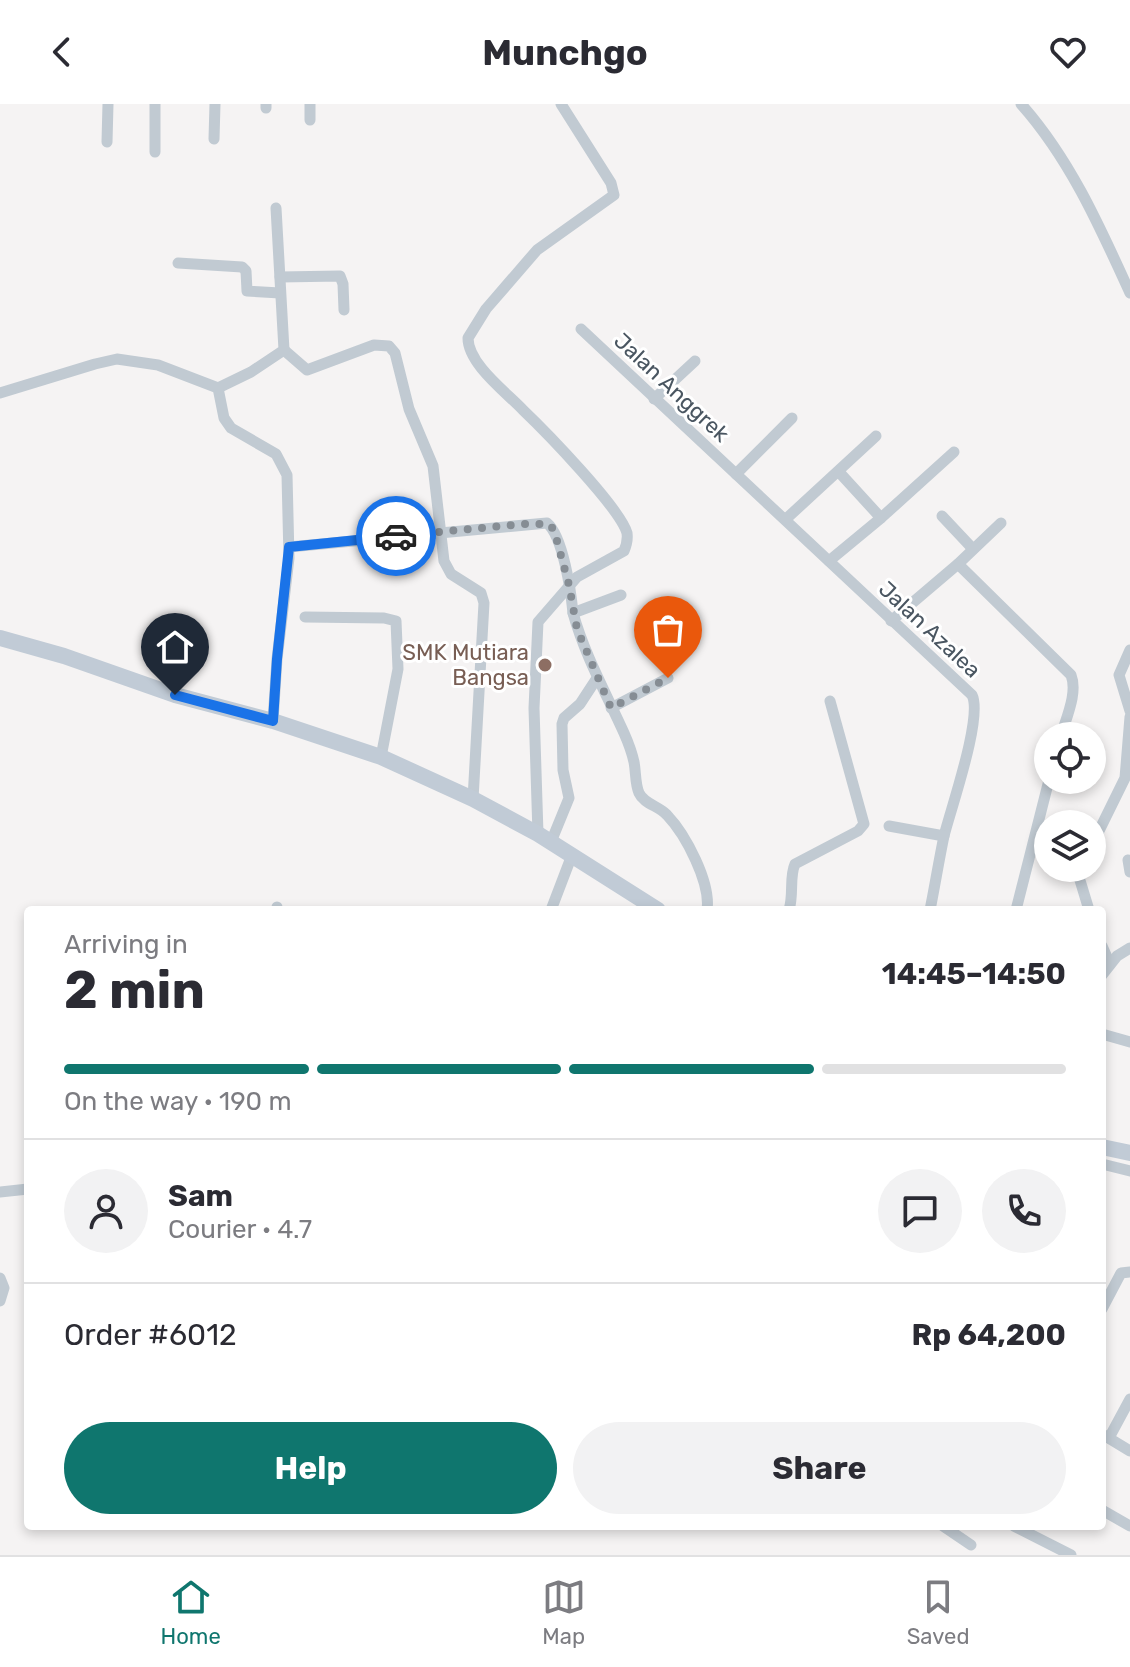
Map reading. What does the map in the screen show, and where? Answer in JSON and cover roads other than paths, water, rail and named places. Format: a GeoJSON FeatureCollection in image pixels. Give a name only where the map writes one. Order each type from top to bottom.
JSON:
{"type":"FeatureCollection","features":[{"type":"Feature","properties":{"kind":"main road"},"geometry":{"type":"LineString","coordinates":[[0,638],[381,757],[473,799],[544,838],[652,906]]}},
{"type":"Feature","properties":{"kind":"main road"},"geometry":{"type":"LineString","coordinates":[[1106,1148],[1130,1153]]}},
{"type":"Feature","properties":{"kind":"street"},"geometry":{"type":"LineString","coordinates":[[107,142],[108,104]]}},
{"type":"Feature","properties":{"kind":"street"},"geometry":{"type":"LineString","coordinates":[[155,104],[155,152]]}},
{"type":"Feature","properties":{"kind":"street"},"geometry":{"type":"LineString","coordinates":[[214,139],[215,104]]}},
{"type":"Feature","properties":{"kind":"street"},"geometry":{"type":"LineString","coordinates":[[310,104],[310,120]]}},
{"type":"Feature","properties":{"kind":"street"},"geometry":{"type":"LineString","coordinates":[[544,838],[534,708],[537,632],[541,615],[581,573],[624,551],[628,543],[626,530],[612,508],[549,437],[474,359],[468,344],[472,329],[525,261],[614,195],[611,183],[561,104]]}},
{"type":"Feature","properties":{"kind":"street"},"geometry":{"type":"LineString","coordinates":[[1021,104],[1049,138],[1096,217],[1130,293]]}},
{"type":"Feature","properties":{"kind":"street"},"geometry":{"type":"LineString","coordinates":[[276,208],[284,350],[307,370],[374,345],[384,344],[392,349],[409,409],[433,466],[444,561],[451,574],[481,593],[484,603],[473,799]]}},
{"type":"Feature","properties":{"kind":"street"},"geometry":{"type":"LineString","coordinates":[[178,263],[242,267],[246,271],[247,291],[280,293]]}},
{"type":"Feature","properties":{"kind":"street"},"geometry":{"type":"LineString","coordinates":[[280,277],[340,276],[344,310]]}},
{"type":"Feature","properties":{"kind":"street","name":"Jalan Anggrek"},"geometry":{"type":"LineString","coordinates":[[581,329],[736,474]]}},
{"type":"Feature","properties":{"kind":"street"},"geometry":{"type":"LineString","coordinates":[[0,393],[117,359],[158,365],[218,388],[251,372],[284,350]]}},
{"type":"Feature","properties":{"kind":"street"},"geometry":{"type":"LineString","coordinates":[[654,399],[695,361]]}},
{"type":"Feature","properties":{"kind":"street"},"geometry":{"type":"LineString","coordinates":[[218,388],[224,418],[231,428],[276,454],[287,475],[289,547],[273,721]]}},
{"type":"Feature","properties":{"kind":"street"},"geometry":{"type":"LineString","coordinates":[[736,474],[792,418]]}},
{"type":"Feature","properties":{"kind":"street"},"geometry":{"type":"LineString","coordinates":[[786,519],[876,436]]}},
{"type":"Feature","properties":{"kind":"street"},"geometry":{"type":"LineString","coordinates":[[829,561],[954,452]]}},
{"type":"Feature","properties":{"kind":"street"},"geometry":{"type":"LineString","coordinates":[[839,472],[881,518]]}},
{"type":"Feature","properties":{"kind":"street","name":"Jalan Azalea"},"geometry":{"type":"LineString","coordinates":[[736,474],[891,621],[965,686],[975,700],[971,735],[944,836],[931,906]]}},
{"type":"Feature","properties":{"kind":"street"},"geometry":{"type":"LineString","coordinates":[[942,516],[973,549]]}},
{"type":"Feature","properties":{"kind":"street"},"geometry":{"type":"LineString","coordinates":[[289,547],[547,523],[554,530],[573,613],[597,678],[634,761],[638,791],[643,799],[668,816],[678,830],[703,877],[707,906]]}},
{"type":"Feature","properties":{"kind":"street"},"geometry":{"type":"LineString","coordinates":[[891,621],[1001,523]]}},
{"type":"Feature","properties":{"kind":"street"},"geometry":{"type":"LineString","coordinates":[[958,564],[1071,675],[1074,687],[1065,722]]}},
{"type":"Feature","properties":{"kind":"street"},"geometry":{"type":"LineString","coordinates":[[573,613],[621,595]]}},
{"type":"Feature","properties":{"kind":"street"},"geometry":{"type":"LineString","coordinates":[[305,617],[384,618],[396,621],[398,669],[381,757]]}},
{"type":"Feature","properties":{"kind":"street"},"geometry":{"type":"LineString","coordinates":[[1106,817],[1125,778],[1130,714],[1119,675],[1130,650]]}},
{"type":"Feature","properties":{"kind":"street"},"geometry":{"type":"LineString","coordinates":[[544,838],[569,798],[563,770],[562,724],[597,678]]}},
{"type":"Feature","properties":{"kind":"street"},"geometry":{"type":"LineString","coordinates":[[611,708],[668,678]]}},
{"type":"Feature","properties":{"kind":"street"},"geometry":{"type":"LineString","coordinates":[[790,906],[794,895],[792,872],[795,864],[858,831],[864,824],[830,701]]}},
{"type":"Feature","properties":{"kind":"street"},"geometry":{"type":"LineString","coordinates":[[1017,906],[1045,794]]}},
{"type":"Feature","properties":{"kind":"street"},"geometry":{"type":"LineString","coordinates":[[889,826],[944,836]]}},
{"type":"Feature","properties":{"kind":"street"},"geometry":{"type":"LineString","coordinates":[[553,906],[572,855]]}},
{"type":"Feature","properties":{"kind":"street"},"geometry":{"type":"LineString","coordinates":[[1081,882],[1088,906]]}},
{"type":"Feature","properties":{"kind":"street"},"geometry":{"type":"LineString","coordinates":[[1106,970],[1130,948]]}},
{"type":"Feature","properties":{"kind":"street"},"geometry":{"type":"LineString","coordinates":[[1106,955],[1110,964]]}},
{"type":"Feature","properties":{"kind":"street"},"geometry":{"type":"LineString","coordinates":[[1106,1035],[1130,1042]]}},
{"type":"Feature","properties":{"kind":"street"},"geometry":{"type":"LineString","coordinates":[[1106,1165],[1130,1171]]}},
{"type":"Feature","properties":{"kind":"street"},"geometry":{"type":"LineString","coordinates":[[0,1192],[24,1189]]}},
{"type":"Feature","properties":{"kind":"street"},"geometry":{"type":"LineString","coordinates":[[1106,1301],[1121,1273],[1130,1272]]}},
{"type":"Feature","properties":{"kind":"street"},"geometry":{"type":"LineString","coordinates":[[0,1278],[4,1288],[0,1301]]}},
{"type":"Feature","properties":{"kind":"street"},"geometry":{"type":"LineString","coordinates":[[1130,1399],[1106,1436],[1130,1451]]}},
{"type":"Feature","properties":{"kind":"street"},"geometry":{"type":"LineString","coordinates":[[1106,1512],[1130,1526]]}},
{"type":"Feature","properties":{"kind":"street"},"geometry":{"type":"LineString","coordinates":[[949,1530],[971,1545]]}},
{"type":"Feature","properties":{"kind":"street"},"geometry":{"type":"LineString","coordinates":[[1022,1530],[1071,1555]]}},
{"type":"Feature","properties":{"kind":"place","name":"SMK Mutiara Bangsa"},"geometry":{"type":"Point","coordinates":[545,665]}}]}
